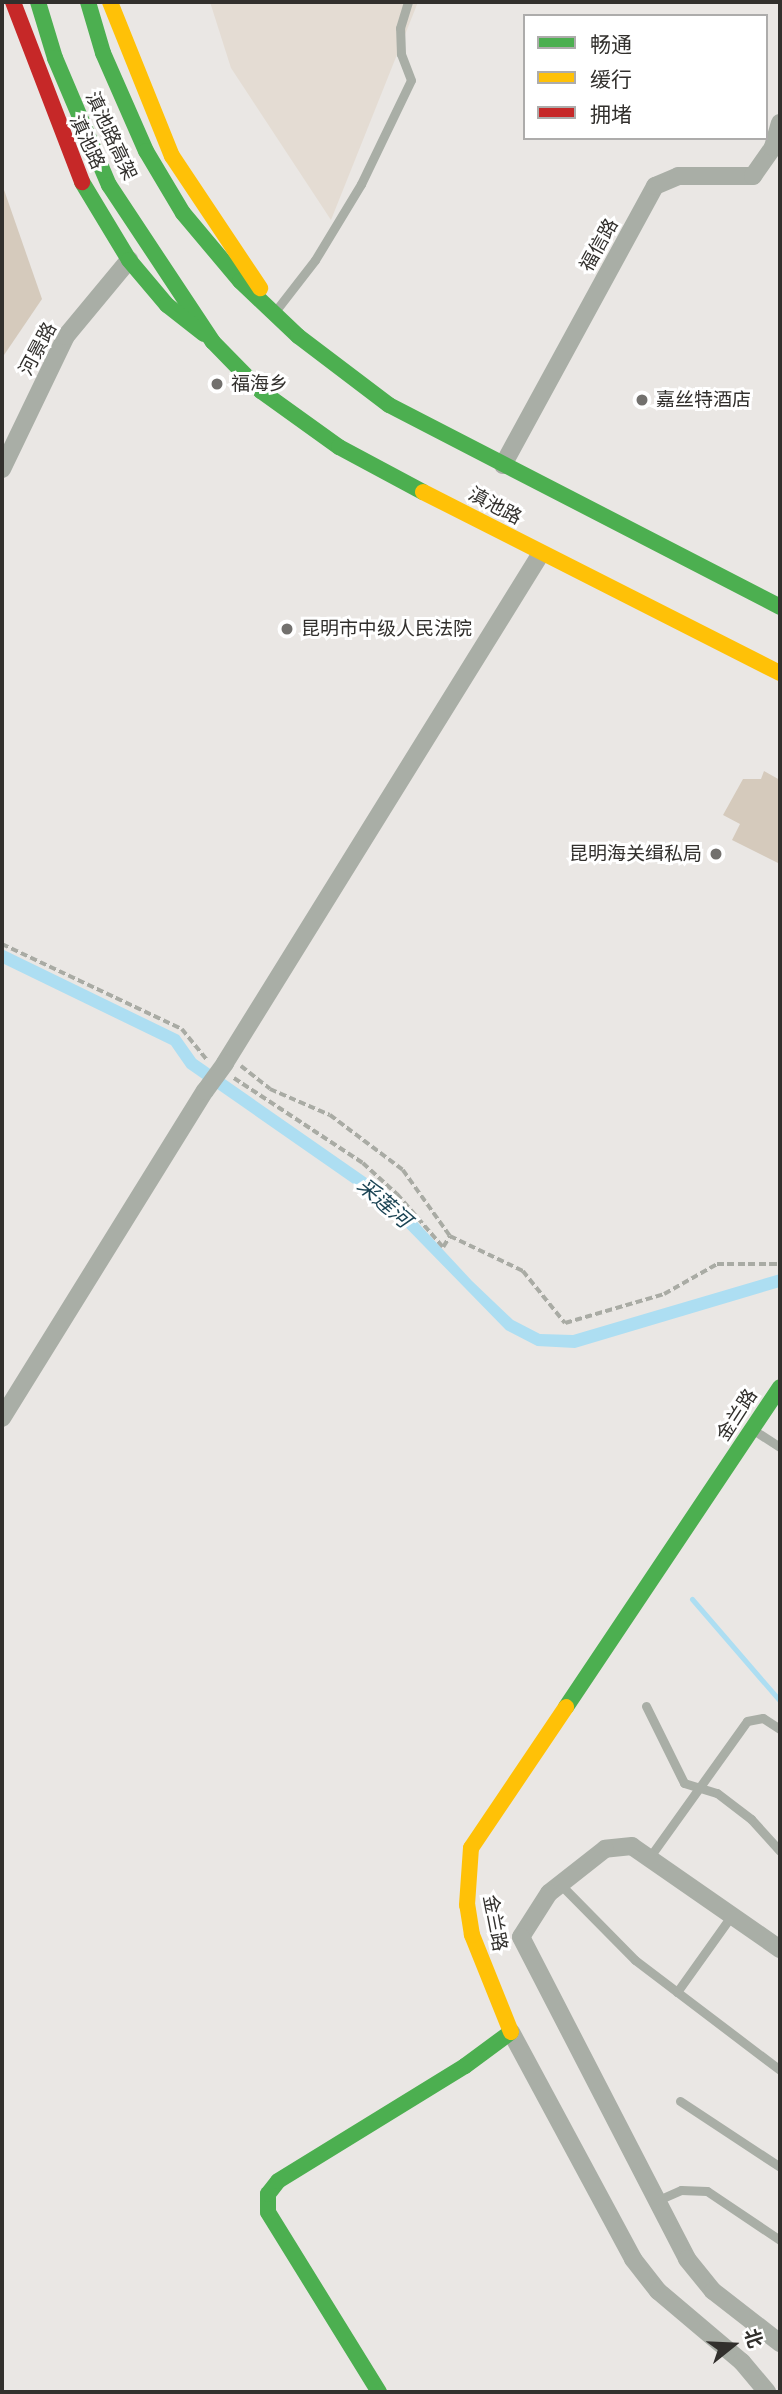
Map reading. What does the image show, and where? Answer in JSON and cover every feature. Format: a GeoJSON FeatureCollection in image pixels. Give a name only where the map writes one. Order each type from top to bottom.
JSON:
{"type":"FeatureCollection","features":[{"type":"Feature","properties":{"kind":"street","name":"滇池路"},"geometry":{"type":"LineString","coordinates":[[13,2],[72,163],[129,260],[167,305],[213,342],[261,391],[340,447],[540,555],[780,673]]}},
{"type":"Feature","properties":{"kind":"street","name":"滇池路高架"},"geometry":{"type":"LineString","coordinates":[[38,2],[60,70],[109,185],[171,276]]}},
{"type":"Feature","properties":{"kind":"street","name":"滇池路高架"},"geometry":{"type":"LineString","coordinates":[[88,2],[103,53],[146,151],[203,241]]}},
{"type":"Feature","properties":{"kind":"street","name":"滇池路"},"geometry":{"type":"LineString","coordinates":[[110,2],[172,156],[277,310],[298,336]]}},
{"type":"Feature","properties":{"kind":"street","name":"福信路"},"geometry":{"type":"LineString","coordinates":[[503,465],[655,186],[678,176],[753,176],[773,147],[780,124]]}},
{"type":"Feature","properties":{"kind":"street","name":"滇池路"},"geometry":{"type":"LineString","coordinates":[[203,241],[298,336],[388,405],[780,607]]}},
{"type":"Feature","properties":{"kind":"street","name":"河景路"},"geometry":{"type":"LineString","coordinates":[[2,468],[66,336],[129,260]]}},
{"type":"Feature","properties":{"kind":"street","name":"滇池路"},"geometry":{"type":"LineString","coordinates":[[171,276],[213,342]]}},
{"type":"Feature","properties":{"kind":"street"},"geometry":{"type":"LineString","coordinates":[[2,1418],[540,555]]}},
{"type":"Feature","properties":{"kind":"street","name":"金兰路"},"geometry":{"type":"LineString","coordinates":[[511,2032],[472,1935],[467,1905],[471,1848],[780,1387]]}},
{"type":"Feature","properties":{"kind":"street"},"geometry":{"type":"LineString","coordinates":[[780,1949],[632,1846],[605,1849],[560,1884],[523,1928],[521,1937],[687,2259],[713,2291],[780,2343]]}},
{"type":"Feature","properties":{"kind":"street"},"geometry":{"type":"LineString","coordinates":[[379,2392],[268,2212],[268,2193],[278,2181],[465,2066],[511,2032],[634,2259],[657,2291],[742,2362],[767,2392]]}},
{"type":"Feature","properties":{"kind":"lane"},"geometry":{"type":"LineString","coordinates":[[277,310],[315,260],[361,184],[411,80],[400,41],[408,2]]}},
{"type":"Feature","properties":{"kind":"lane"},"geometry":{"type":"LineString","coordinates":[[752,1429],[780,1447]]}},
{"type":"Feature","properties":{"kind":"lane"},"geometry":{"type":"LineString","coordinates":[[646,1706],[684,1783],[717,1793],[751,1819],[780,1851]]}},
{"type":"Feature","properties":{"kind":"lane"},"geometry":{"type":"LineString","coordinates":[[649,1858],[747,1721],[763,1718],[780,1729]]}},
{"type":"Feature","properties":{"kind":"lane"},"geometry":{"type":"LineString","coordinates":[[560,1884],[635,1960],[780,2070]]}},
{"type":"Feature","properties":{"kind":"lane"},"geometry":{"type":"LineString","coordinates":[[677,1992],[732,1916]]}},
{"type":"Feature","properties":{"kind":"lane"},"geometry":{"type":"LineString","coordinates":[[680,2101],[780,2167]]}},
{"type":"Feature","properties":{"kind":"lane"},"geometry":{"type":"LineString","coordinates":[[656,2201],[681,2190],[707,2191],[780,2240]]}},
{"type":"Feature","properties":{"kind":"path"},"geometry":{"type":"LineString","coordinates":[[2,944],[182,1029],[198,1054],[330,1115],[403,1170],[450,1236],[523,1271],[565,1323],[653,1298],[717,1264],[780,1264]]}},
{"type":"Feature","properties":{"kind":"path"},"geometry":{"type":"LineString","coordinates":[[223,1064],[363,1163],[443,1247],[450,1236]]}},
{"type":"Feature","properties":{"kind":"shaded area"},"geometry":{"type":"Polygon","coordinates":[[[210,2],[418,2],[331,220],[231,68],[210,2]]]}},
{"type":"Feature","properties":{"kind":"water","name":"采莲河"},"geometry":{"type":"Polygon","coordinates":[[[2,949],[179,1035],[196,1059],[394,1197],[472,1281],[513,1320],[540,1334],[573,1335],[780,1274],[780,1287],[575,1348],[537,1346],[506,1330],[385,1206],[187,1068],[171,1045],[2,963],[2,949]]]}},
{"type":"Feature","properties":{"kind":"building"},"geometry":{"type":"Polygon","coordinates":[[[2,184],[42,299],[2,358],[2,184]]]}},
{"type":"Feature","properties":{"kind":"building"},"geometry":{"type":"Polygon","coordinates":[[[764,771],[780,780],[780,864],[732,840],[740,824],[723,815],[743,779],[761,779],[764,771]]]}},
{"type":"Feature","properties":{"kind":"waterway"},"geometry":{"type":"LineString","coordinates":[[692,1599],[780,1701]]}},
{"type":"Feature","properties":{"kind":"traffic: fast"},"geometry":{"type":"LineString","coordinates":[[38,2],[55,58],[109,185],[213,342],[261,391],[339,447],[423,492]]}},
{"type":"Feature","properties":{"kind":"traffic: fast"},"geometry":{"type":"LineString","coordinates":[[88,2],[103,53],[146,151],[183,213],[240,281],[298,336],[389,405],[780,607]]}},
{"type":"Feature","properties":{"kind":"traffic: fast"},"geometry":{"type":"LineString","coordinates":[[82,182],[129,260],[167,305],[204,334]]}},
{"type":"Feature","properties":{"kind":"traffic: fast"},"geometry":{"type":"LineString","coordinates":[[566,1707],[780,1387]]}},
{"type":"Feature","properties":{"kind":"traffic: fast"},"geometry":{"type":"LineString","coordinates":[[379,2392],[268,2212],[268,2194],[278,2181],[465,2066],[511,2032]]}},
{"type":"Feature","properties":{"kind":"traffic: slow"},"geometry":{"type":"LineString","coordinates":[[110,2],[172,156],[260,288]]}},
{"type":"Feature","properties":{"kind":"traffic: slow"},"geometry":{"type":"LineString","coordinates":[[423,492],[780,673]]}},
{"type":"Feature","properties":{"kind":"traffic: slow"},"geometry":{"type":"LineString","coordinates":[[511,2032],[472,1935],[467,1905],[471,1848],[566,1707]]}},
{"type":"Feature","properties":{"kind":"traffic: jam"},"geometry":{"type":"LineString","coordinates":[[13,2],[82,182]]}},
{"type":"Feature","properties":{"kind":"place","name":"福海乡"},"geometry":{"type":"Point","coordinates":[217,384]}},
{"type":"Feature","properties":{"kind":"place","name":"嘉丝特酒店"},"geometry":{"type":"Point","coordinates":[642,400]}},
{"type":"Feature","properties":{"kind":"place","name":"昆明市中级人民法院"},"geometry":{"type":"Point","coordinates":[287,629]}},
{"type":"Feature","properties":{"kind":"place","name":"昆明海关缉私局"},"geometry":{"type":"Point","coordinates":[716,854]}}]}
